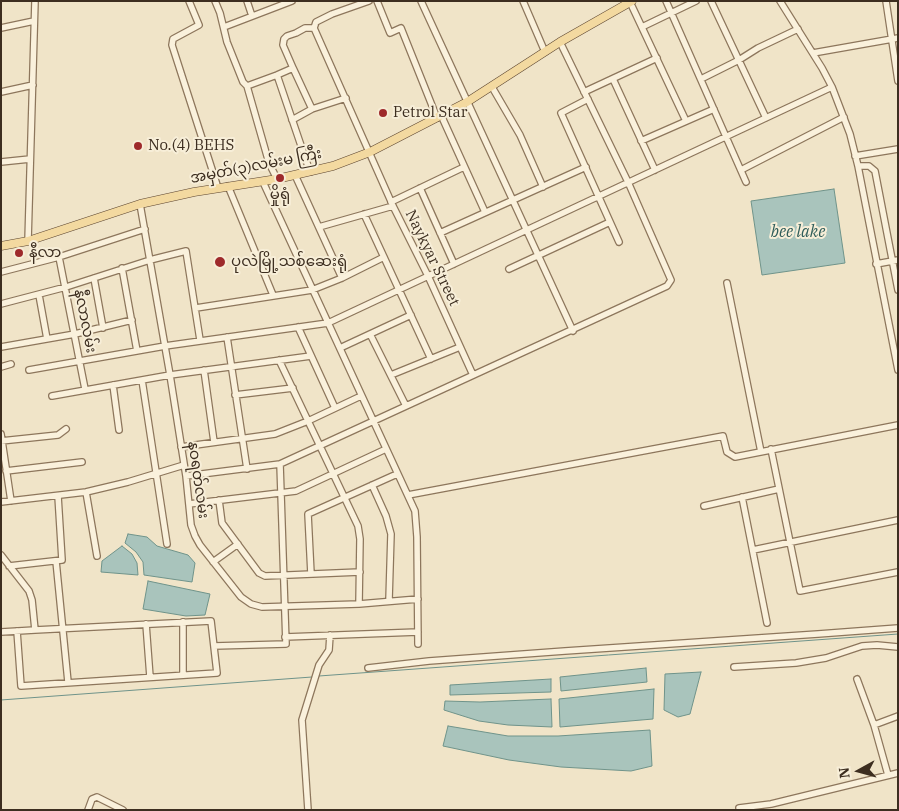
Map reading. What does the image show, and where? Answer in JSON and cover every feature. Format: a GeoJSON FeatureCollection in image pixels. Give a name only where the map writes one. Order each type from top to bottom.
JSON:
{"type":"FeatureCollection","features":[{"type":"Feature","properties":{"kind":"main road","name":"အမှတ်(၃)လမ်းမ ကြီး"},"geometry":{"type":"LineString","coordinates":[[1,246],[28,241],[140,204],[228,186],[277,180],[332,166],[370,152],[467,102],[560,42],[631,2]]}},
{"type":"Feature","properties":{"kind":"street"},"geometry":{"type":"LineString","coordinates":[[28,241],[35,1]]}},
{"type":"Feature","properties":{"kind":"street"},"geometry":{"type":"LineString","coordinates":[[189,1],[198,25],[173,39],[172,45],[218,188]]}},
{"type":"Feature","properties":{"kind":"street"},"geometry":{"type":"LineString","coordinates":[[215,1],[227,42],[246,86],[268,163],[277,180]]}},
{"type":"Feature","properties":{"kind":"street"},"geometry":{"type":"LineString","coordinates":[[247,1],[252,16]]}},
{"type":"Feature","properties":{"kind":"street"},"geometry":{"type":"LineString","coordinates":[[224,27],[292,1]]}},
{"type":"Feature","properties":{"kind":"street"},"geometry":{"type":"LineString","coordinates":[[312,109],[283,45],[284,39],[305,28],[314,28],[316,22],[332,14],[369,1]]}},
{"type":"Feature","properties":{"kind":"street"},"geometry":{"type":"LineString","coordinates":[[377,1],[390,33],[401,28],[439,116],[485,212]]}},
{"type":"Feature","properties":{"kind":"street"},"geometry":{"type":"LineString","coordinates":[[421,1],[573,331]]}},
{"type":"Feature","properties":{"kind":"street"},"geometry":{"type":"LineString","coordinates":[[523,1],[546,52]]}},
{"type":"Feature","properties":{"kind":"street"},"geometry":{"type":"LineString","coordinates":[[666,1],[746,182]]}},
{"type":"Feature","properties":{"kind":"street"},"geometry":{"type":"LineString","coordinates":[[642,27],[696,1]]}},
{"type":"Feature","properties":{"kind":"street"},"geometry":{"type":"LineString","coordinates":[[711,1],[766,118]]}},
{"type":"Feature","properties":{"kind":"street"},"geometry":{"type":"LineString","coordinates":[[780,1],[832,87],[844,117],[858,166],[898,370]]}},
{"type":"Feature","properties":{"kind":"street"},"geometry":{"type":"LineString","coordinates":[[886,1],[894,38],[898,81]]}},
{"type":"Feature","properties":{"kind":"street"},"geometry":{"type":"LineString","coordinates":[[631,2],[686,122]]}},
{"type":"Feature","properties":{"kind":"street"},"geometry":{"type":"LineString","coordinates":[[1,28],[34,21]]}},
{"type":"Feature","properties":{"kind":"street","name":"Naykyar Street"},"geometry":{"type":"LineString","coordinates":[[314,28],[392,204],[428,276],[472,375]]}},
{"type":"Feature","properties":{"kind":"street"},"geometry":{"type":"LineString","coordinates":[[700,79],[798,29]]}},
{"type":"Feature","properties":{"kind":"street"},"geometry":{"type":"LineString","coordinates":[[812,53],[894,38]]}},
{"type":"Feature","properties":{"kind":"street"},"geometry":{"type":"LineString","coordinates":[[186,476],[280,464],[472,375],[573,331],[667,286],[670,280],[628,182],[560,42]]}},
{"type":"Feature","properties":{"kind":"street"},"geometry":{"type":"LineString","coordinates":[[584,92],[656,58]]}},
{"type":"Feature","properties":{"kind":"street"},"geometry":{"type":"LineString","coordinates":[[246,86],[293,68]]}},
{"type":"Feature","properties":{"kind":"street"},"geometry":{"type":"LineString","coordinates":[[277,75],[310,172]]}},
{"type":"Feature","properties":{"kind":"street"},"geometry":{"type":"LineString","coordinates":[[613,79],[654,170]]}},
{"type":"Feature","properties":{"kind":"street"},"geometry":{"type":"LineString","coordinates":[[1,92],[33,85]]}},
{"type":"Feature","properties":{"kind":"street"},"geometry":{"type":"LineString","coordinates":[[492,86],[520,134],[543,187]]}},
{"type":"Feature","properties":{"kind":"street"},"geometry":{"type":"LineString","coordinates":[[29,370],[200,340],[328,323],[832,87]]}},
{"type":"Feature","properties":{"kind":"street"},"geometry":{"type":"LineString","coordinates":[[292,120],[312,109],[346,98]]}},
{"type":"Feature","properties":{"kind":"street"},"geometry":{"type":"LineString","coordinates":[[588,100],[561,113],[619,242]]}},
{"type":"Feature","properties":{"kind":"street"},"geometry":{"type":"LineString","coordinates":[[642,141],[714,109]]}},
{"type":"Feature","properties":{"kind":"street"},"geometry":{"type":"LineString","coordinates":[[741,170],[844,117]]}},
{"type":"Feature","properties":{"kind":"street"},"geometry":{"type":"LineString","coordinates":[[855,156],[898,149]]}},
{"type":"Feature","properties":{"kind":"street"},"geometry":{"type":"LineString","coordinates":[[1,162],[30,159]]}},
{"type":"Feature","properties":{"kind":"street"},"geometry":{"type":"LineString","coordinates":[[858,166],[870,166],[875,171],[895,261],[898,290]]}},
{"type":"Feature","properties":{"kind":"street"},"geometry":{"type":"LineString","coordinates":[[318,227],[392,204],[464,167]]}},
{"type":"Feature","properties":{"kind":"street"},"geometry":{"type":"LineString","coordinates":[[440,232],[586,168]]}},
{"type":"Feature","properties":{"kind":"street"},"geometry":{"type":"LineString","coordinates":[[296,175],[342,278]]}},
{"type":"Feature","properties":{"kind":"street"},"geometry":{"type":"LineString","coordinates":[[263,182],[414,511],[416,522],[418,644]]}},
{"type":"Feature","properties":{"kind":"street"},"geometry":{"type":"LineString","coordinates":[[228,186],[273,295]]}},
{"type":"Feature","properties":{"kind":"street"},"geometry":{"type":"LineString","coordinates":[[420,188],[454,264]]}},
{"type":"Feature","properties":{"kind":"street","name":"နဝရတ်လမ်း"},"geometry":{"type":"LineString","coordinates":[[140,204],[170,375],[194,536],[241,597],[251,604],[262,607],[284,607],[418,599]]}},
{"type":"Feature","properties":{"kind":"street"},"geometry":{"type":"LineString","coordinates":[[364,214],[431,359]]}},
{"type":"Feature","properties":{"kind":"street"},"geometry":{"type":"LineString","coordinates":[[509,269],[610,222]]}},
{"type":"Feature","properties":{"kind":"street"},"geometry":{"type":"LineString","coordinates":[[1,272],[60,257],[145,229]]}},
{"type":"Feature","properties":{"kind":"street"},"geometry":{"type":"LineString","coordinates":[[1,304],[66,288],[122,268],[186,251],[200,340]]}},
{"type":"Feature","properties":{"kind":"street","name":"နီလာလမ်း"},"geometry":{"type":"LineString","coordinates":[[60,257],[85,389]]}},
{"type":"Feature","properties":{"kind":"street"},"geometry":{"type":"LineString","coordinates":[[196,308],[312,290],[342,278],[384,257]]}},
{"type":"Feature","properties":{"kind":"street"},"geometry":{"type":"LineString","coordinates":[[876,264],[895,261]]}},
{"type":"Feature","properties":{"kind":"street"},"geometry":{"type":"LineString","coordinates":[[122,268],[137,351]]}},
{"type":"Feature","properties":{"kind":"street"},"geometry":{"type":"LineString","coordinates":[[94,278],[103,328]]}},
{"type":"Feature","properties":{"kind":"street"},"geometry":{"type":"LineString","coordinates":[[727,283],[761,452]]}},
{"type":"Feature","properties":{"kind":"street"},"geometry":{"type":"LineString","coordinates":[[39,295],[46,339]]}},
{"type":"Feature","properties":{"kind":"street"},"geometry":{"type":"LineString","coordinates":[[340,348],[411,315]]}},
{"type":"Feature","properties":{"kind":"street"},"geometry":{"type":"LineString","coordinates":[[1,347],[75,334],[132,320]]}},
{"type":"Feature","properties":{"kind":"street"},"geometry":{"type":"LineString","coordinates":[[298,327],[335,408]]}},
{"type":"Feature","properties":{"kind":"street"},"geometry":{"type":"LineString","coordinates":[[370,334],[406,406]]}},
{"type":"Feature","properties":{"kind":"street"},"geometry":{"type":"LineString","coordinates":[[227,337],[247,469]]}},
{"type":"Feature","properties":{"kind":"street"},"geometry":{"type":"LineString","coordinates":[[391,376],[460,347]]}},
{"type":"Feature","properties":{"kind":"street"},"geometry":{"type":"LineString","coordinates":[[52,396],[170,375],[311,356]]}},
{"type":"Feature","properties":{"kind":"street"},"geometry":{"type":"LineString","coordinates":[[279,360],[358,526],[359,604]]}},
{"type":"Feature","properties":{"kind":"street"},"geometry":{"type":"LineString","coordinates":[[1,367],[11,364]]}},
{"type":"Feature","properties":{"kind":"street"},"geometry":{"type":"LineString","coordinates":[[204,370],[214,442]]}},
{"type":"Feature","properties":{"kind":"street"},"geometry":{"type":"LineString","coordinates":[[142,380],[167,544]]}},
{"type":"Feature","properties":{"kind":"street"},"geometry":{"type":"LineString","coordinates":[[113,385],[119,430]]}},
{"type":"Feature","properties":{"kind":"street"},"geometry":{"type":"LineString","coordinates":[[235,395],[293,388]]}},
{"type":"Feature","properties":{"kind":"street"},"geometry":{"type":"LineString","coordinates":[[181,446],[276,434],[361,396]]}},
{"type":"Feature","properties":{"kind":"street"},"geometry":{"type":"LineString","coordinates":[[408,495],[724,436],[727,452],[735,457],[898,425]]}},
{"type":"Feature","properties":{"kind":"street"},"geometry":{"type":"LineString","coordinates":[[2,441],[58,435],[66,429]]}},
{"type":"Feature","properties":{"kind":"street"},"geometry":{"type":"LineString","coordinates":[[1,434],[10,501]]}},
{"type":"Feature","properties":{"kind":"street"},"geometry":{"type":"LineString","coordinates":[[189,504],[296,491],[386,449]]}},
{"type":"Feature","properties":{"kind":"street"},"geometry":{"type":"LineString","coordinates":[[771,450],[800,591],[898,572]]}},
{"type":"Feature","properties":{"kind":"street"},"geometry":{"type":"LineString","coordinates":[[6,471],[82,462]]}},
{"type":"Feature","properties":{"kind":"street"},"geometry":{"type":"LineString","coordinates":[[1,502],[86,492],[128,482],[184,464]]}},
{"type":"Feature","properties":{"kind":"street"},"geometry":{"type":"LineString","coordinates":[[214,646],[286,644],[280,464]]}},
{"type":"Feature","properties":{"kind":"street"},"geometry":{"type":"LineString","coordinates":[[311,574],[308,514],[397,474]]}},
{"type":"Feature","properties":{"kind":"street"},"geometry":{"type":"LineString","coordinates":[[372,485],[386,516],[390,534],[389,600]]}},
{"type":"Feature","properties":{"kind":"street"},"geometry":{"type":"LineString","coordinates":[[704,506],[779,489]]}},
{"type":"Feature","properties":{"kind":"street"},"geometry":{"type":"LineString","coordinates":[[86,492],[97,556]]}},
{"type":"Feature","properties":{"kind":"street"},"geometry":{"type":"LineString","coordinates":[[9,566],[62,560],[58,496]]}},
{"type":"Feature","properties":{"kind":"street"},"geometry":{"type":"LineString","coordinates":[[742,497],[767,623]]}},
{"type":"Feature","properties":{"kind":"street"},"geometry":{"type":"LineString","coordinates":[[219,500],[222,523],[259,573],[265,576],[360,572]]}},
{"type":"Feature","properties":{"kind":"street"},"geometry":{"type":"LineString","coordinates":[[753,550],[898,520]]}},
{"type":"Feature","properties":{"kind":"street"},"geometry":{"type":"LineString","coordinates":[[213,562],[238,544]]}},
{"type":"Feature","properties":{"kind":"street"},"geometry":{"type":"LineString","coordinates":[[1,555],[29,591],[32,600],[34,630]]}},
{"type":"Feature","properties":{"kind":"street"},"geometry":{"type":"LineString","coordinates":[[56,561],[68,682]]}},
{"type":"Feature","properties":{"kind":"street"},"geometry":{"type":"LineString","coordinates":[[1,632],[17,631],[34,630],[62,629],[184,622],[211,621],[216,673],[20,686],[17,631]]}},
{"type":"Feature","properties":{"kind":"street"},"geometry":{"type":"LineString","coordinates":[[183,675],[184,622]]}},
{"type":"Feature","properties":{"kind":"street"},"geometry":{"type":"LineString","coordinates":[[146,624],[150,677]]}},
{"type":"Feature","properties":{"kind":"street"},"geometry":{"type":"LineString","coordinates":[[368,668],[556,651],[898,628]]}},
{"type":"Feature","properties":{"kind":"street"},"geometry":{"type":"LineString","coordinates":[[285,637],[418,632]]}},
{"type":"Feature","properties":{"kind":"street"},"geometry":{"type":"LineString","coordinates":[[308,810],[302,720],[319,665],[329,650],[330,635]]}},
{"type":"Feature","properties":{"kind":"street"},"geometry":{"type":"LineString","coordinates":[[734,667],[796,663],[826,658],[862,646],[898,647]]}},
{"type":"Feature","properties":{"kind":"street"},"geometry":{"type":"LineString","coordinates":[[857,679],[874,725],[888,775]]}},
{"type":"Feature","properties":{"kind":"street"},"geometry":{"type":"LineString","coordinates":[[874,725],[898,716]]}},
{"type":"Feature","properties":{"kind":"street"},"geometry":{"type":"LineString","coordinates":[[740,808],[771,804],[898,773]]}},
{"type":"Feature","properties":{"kind":"street"},"geometry":{"type":"LineString","coordinates":[[88,810],[92,798],[97,797],[123,810]]}},
{"type":"Feature","properties":{"kind":"water","name":"bee lake"},"geometry":{"type":"Polygon","coordinates":[[[834,189],[845,263],[762,275],[751,201],[834,189]]]}},
{"type":"Feature","properties":{"kind":"water"},"geometry":{"type":"Polygon","coordinates":[[[128,534],[147,537],[157,546],[188,555],[195,563],[192,582],[144,575],[143,562],[136,552],[125,543],[128,534]]]}},
{"type":"Feature","properties":{"kind":"water"},"geometry":{"type":"Polygon","coordinates":[[[122,546],[132,554],[137,563],[138,575],[101,572],[102,561],[122,546]]]}},
{"type":"Feature","properties":{"kind":"water"},"geometry":{"type":"Polygon","coordinates":[[[148,581],[210,594],[205,615],[186,616],[143,609],[148,581]]]}},
{"type":"Feature","properties":{"kind":"water"},"geometry":{"type":"Polygon","coordinates":[[[646,668],[647,682],[561,691],[560,677],[646,668]]]}},
{"type":"Feature","properties":{"kind":"water"},"geometry":{"type":"Polygon","coordinates":[[[701,672],[690,714],[678,717],[664,710],[665,674],[701,672]]]}},
{"type":"Feature","properties":{"kind":"water"},"geometry":{"type":"Polygon","coordinates":[[[551,679],[551,692],[450,695],[450,685],[551,679]]]}},
{"type":"Feature","properties":{"kind":"water"},"geometry":{"type":"Polygon","coordinates":[[[654,689],[653,719],[560,727],[559,699],[654,689]]]}},
{"type":"Feature","properties":{"kind":"water"},"geometry":{"type":"Polygon","coordinates":[[[551,699],[552,727],[508,725],[479,721],[444,710],[445,701],[480,702],[551,699]]]}},
{"type":"Feature","properties":{"kind":"water"},"geometry":{"type":"Polygon","coordinates":[[[448,726],[508,736],[558,736],[650,730],[652,766],[631,771],[561,767],[509,760],[443,746],[448,726]]]}},
{"type":"Feature","properties":{"kind":"waterway"},"geometry":{"type":"LineString","coordinates":[[319,676],[898,634]]}},
{"type":"Feature","properties":{"kind":"waterway"},"geometry":{"type":"LineString","coordinates":[[1,700],[312,677]]}},
{"type":"Feature","properties":{"kind":"place","name":"Petrol Star"},"geometry":{"type":"Point","coordinates":[383,113]}},
{"type":"Feature","properties":{"kind":"place","name":"No.(4) BEHS"},"geometry":{"type":"Point","coordinates":[138,146]}},
{"type":"Feature","properties":{"kind":"place","name":"မှိုရုံ"},"geometry":{"type":"Point","coordinates":[280,178]}},
{"type":"Feature","properties":{"kind":"place","name":"နီလာ"},"geometry":{"type":"Point","coordinates":[19,253]}},
{"type":"Feature","properties":{"kind":"place","name":"ပုလဲမြို့သစ်ဆေးရုံ"},"geometry":{"type":"Point","coordinates":[220,262]}}]}
